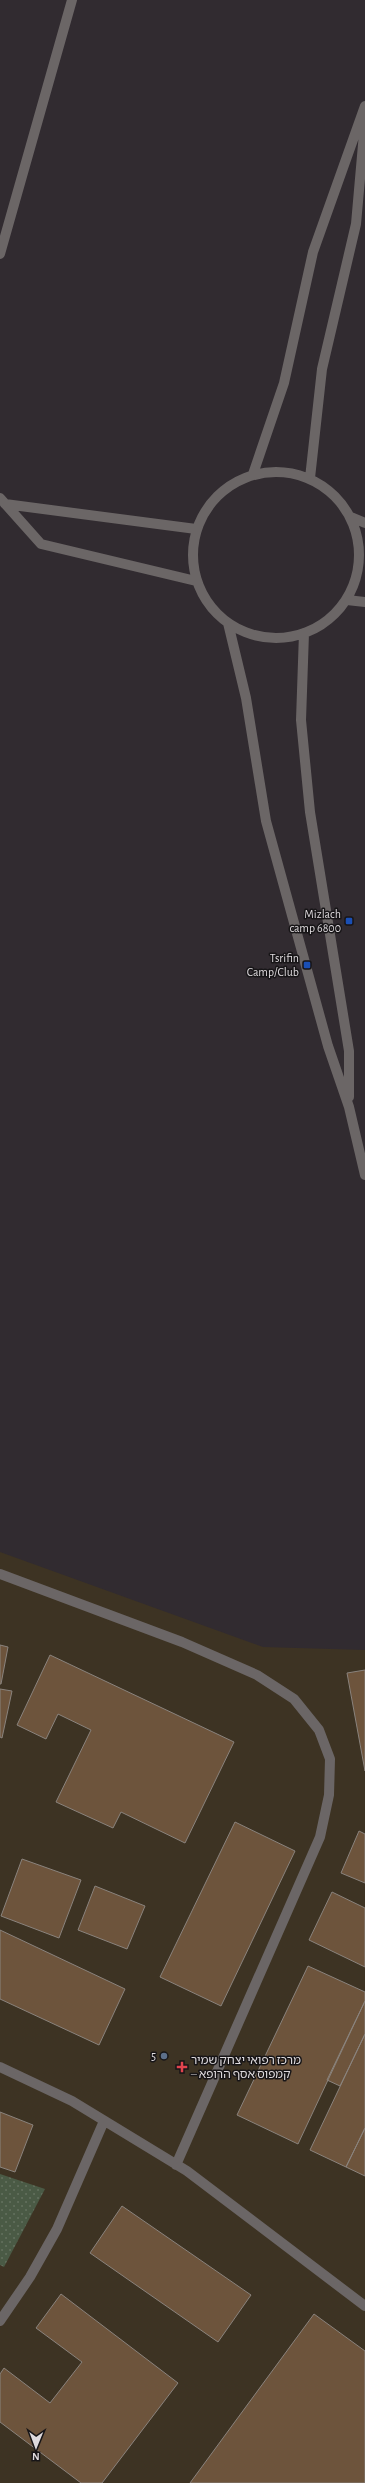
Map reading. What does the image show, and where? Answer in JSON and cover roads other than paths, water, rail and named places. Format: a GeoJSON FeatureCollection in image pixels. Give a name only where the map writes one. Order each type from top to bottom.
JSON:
{"type":"FeatureCollection","features":[{"type":"Feature","properties":{"kind":"street"},"geometry":{"type":"LineString","coordinates":[[0,254],[72,0]]}},
{"type":"Feature","properties":{"kind":"street"},"geometry":{"type":"LineString","coordinates":[[253,474],[284,383],[313,252],[365,106]]}},
{"type":"Feature","properties":{"kind":"street"},"geometry":{"type":"LineString","coordinates":[[310,478],[322,369],[356,224],[365,122]]}},
{"type":"Feature","properties":{"kind":"street"},"geometry":{"type":"LineString","coordinates":[[282,471],[310,478],[334,494],[351,517],[359,544],[358,573],[347,600],[328,620],[304,633],[278,638],[252,634],[228,623],[208,604],[196,581],[192,555],[196,529],[208,505],[227,486],[253,474],[282,471]]}},
{"type":"Feature","properties":{"kind":"street"},"geometry":{"type":"LineString","coordinates":[[2,501],[196,529]]}},
{"type":"Feature","properties":{"kind":"street"},"geometry":{"type":"LineString","coordinates":[[2,501],[40,544],[196,581]]}},
{"type":"Feature","properties":{"kind":"street"},"geometry":{"type":"LineString","coordinates":[[351,517],[365,523]]}},
{"type":"Feature","properties":{"kind":"street"},"geometry":{"type":"LineString","coordinates":[[347,600],[365,602]]}},
{"type":"Feature","properties":{"kind":"street"},"geometry":{"type":"LineString","coordinates":[[228,623],[246,698],[266,821],[328,1046],[349,1107],[365,1175]]}},
{"type":"Feature","properties":{"kind":"street"},"geometry":{"type":"LineString","coordinates":[[304,633],[301,720],[309,796],[349,1051],[349,1107]]}},
{"type":"Feature","properties":{"kind":"street"},"geometry":{"type":"LineString","coordinates":[[0,1574],[182,1642],[258,1675],[294,1699],[319,1730],[330,1759],[329,1795],[320,1837],[176,2165]]}},
{"type":"Feature","properties":{"kind":"street"},"geometry":{"type":"LineString","coordinates":[[0,2067],[72,2101],[176,2165],[365,2306]]}},
{"type":"Feature","properties":{"kind":"street"},"geometry":{"type":"LineString","coordinates":[[0,2321],[30,2277],[57,2228],[104,2121]]}},
{"type":"Feature","properties":{"kind":"place","name":"Mizlach camp 6800"},"geometry":{"type":"Point","coordinates":[349,921]}},
{"type":"Feature","properties":{"kind":"place","name":"Tsrifin Camp/Club"},"geometry":{"type":"Point","coordinates":[307,965]}},
{"type":"Feature","properties":{"kind":"place","name":"5"},"geometry":{"type":"Point","coordinates":[164,2056]}},
{"type":"Feature","properties":{"kind":"place","name":"מרכז רפואי יצחק שמיר – קמפוס אסף הרופא"},"geometry":{"type":"Point","coordinates":[182,2067]}}]}
